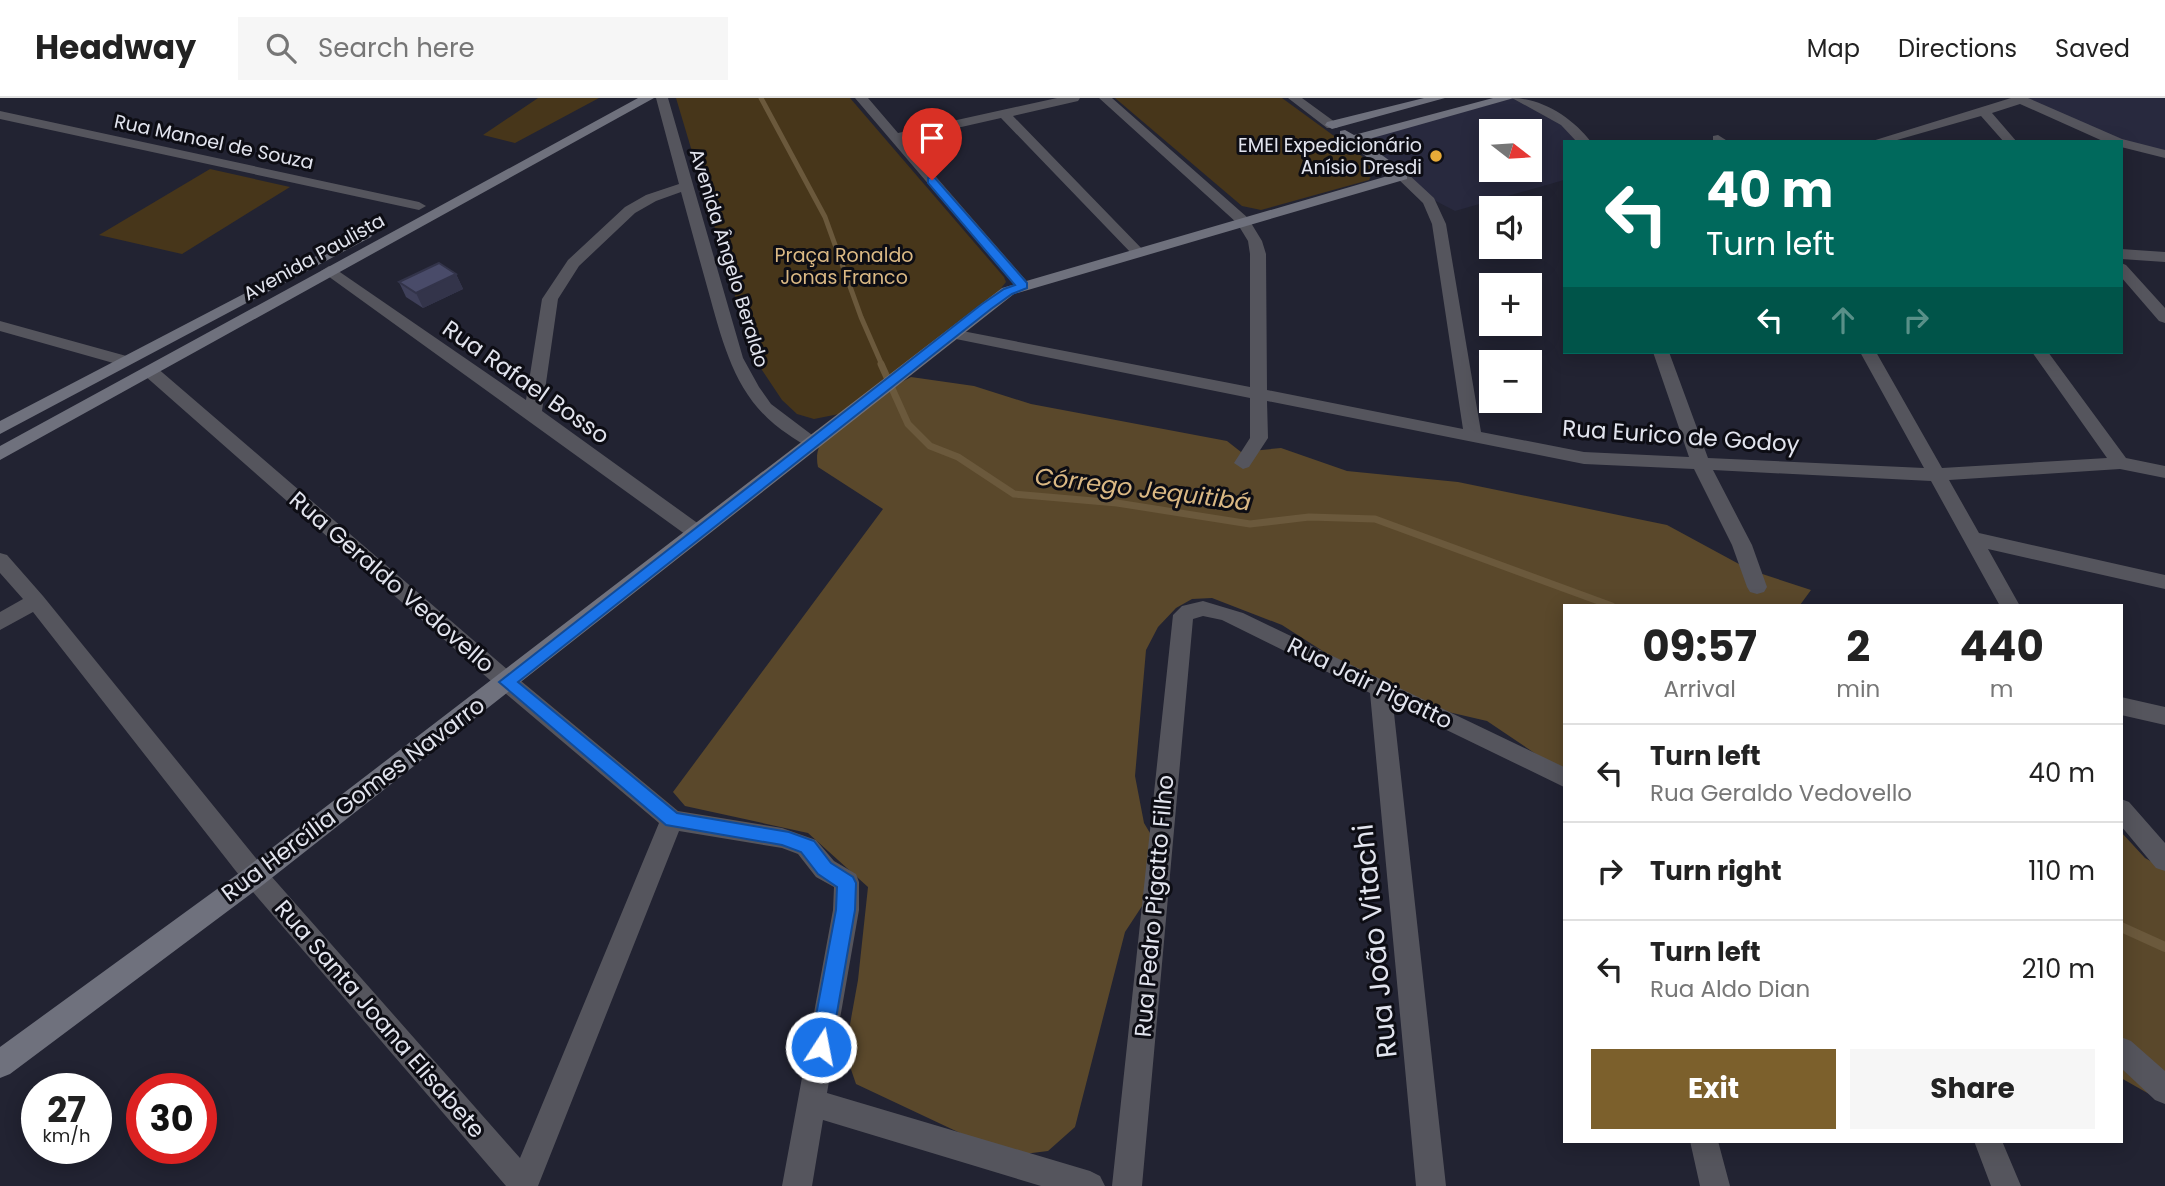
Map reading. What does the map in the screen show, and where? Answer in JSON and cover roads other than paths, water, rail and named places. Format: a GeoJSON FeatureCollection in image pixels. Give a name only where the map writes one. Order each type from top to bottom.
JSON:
{"type":"FeatureCollection","features":[{"type":"Feature","properties":{"kind":"street","name":"Avenida Paulista"},"geometry":{"type":"LineString","coordinates":[[0,454],[601,121],[648,98]]}},
{"type":"Feature","properties":{"kind":"street","name":"Avenida Ângelo Beraldo"},"geometry":{"type":"LineString","coordinates":[[662,98],[735,358],[752,396],[774,418],[811,442]]}},
{"type":"Feature","properties":{"kind":"street"},"geometry":{"type":"LineString","coordinates":[[861,98],[1023,286]]}},
{"type":"Feature","properties":{"kind":"street"},"geometry":{"type":"LineString","coordinates":[[895,138],[1074,98]]}},
{"type":"Feature","properties":{"kind":"street"},"geometry":{"type":"LineString","coordinates":[[1105,98],[1243,221],[1255,240],[1258,254],[1259,438],[1242,463]]}},
{"type":"Feature","properties":{"kind":"street"},"geometry":{"type":"LineString","coordinates":[[1294,98],[1402,176],[1429,201],[1440,223],[1473,436]]}},
{"type":"Feature","properties":{"kind":"street"},"geometry":{"type":"LineString","coordinates":[[1332,125],[1416,100],[1438,98]]}},
{"type":"Feature","properties":{"kind":"street"},"geometry":{"type":"LineString","coordinates":[[1353,139],[1508,98]]}},
{"type":"Feature","properties":{"kind":"street"},"geometry":{"type":"LineString","coordinates":[[1518,98],[1566,122],[1583,140]]}},
{"type":"Feature","properties":{"kind":"street"},"geometry":{"type":"LineString","coordinates":[[1882,140],[2019,99],[2112,140]]}},
{"type":"Feature","properties":{"kind":"street","name":"Avenida Paulista"},"geometry":{"type":"LineString","coordinates":[[0,428],[598,108]]}},
{"type":"Feature","properties":{"kind":"street"},"geometry":{"type":"LineString","coordinates":[[1984,111],[2009,140]]}},
{"type":"Feature","properties":{"kind":"street"},"geometry":{"type":"LineString","coordinates":[[1004,114],[1138,251]]}},
{"type":"Feature","properties":{"kind":"street","name":"Rua Manoel de Souza"},"geometry":{"type":"LineString","coordinates":[[0,115],[419,206]]}},
{"type":"Feature","properties":{"kind":"street"},"geometry":{"type":"LineString","coordinates":[[2123,144],[2144,152],[2165,154]]}},
{"type":"Feature","properties":{"kind":"street","name":"Rua Hercília Gomes Navarro"},"geometry":{"type":"LineString","coordinates":[[0,1064],[255,876],[1008,291],[1402,176]]}},
{"type":"Feature","properties":{"kind":"street"},"geometry":{"type":"LineString","coordinates":[[533,412],[550,299],[573,263],[630,210],[651,198],[686,186]]}},
{"type":"Feature","properties":{"kind":"street"},"geometry":{"type":"LineString","coordinates":[[2123,254],[2165,257]]}},
{"type":"Feature","properties":{"kind":"street"},"geometry":{"type":"LineString","coordinates":[[2123,270],[2165,318]]}},
{"type":"Feature","properties":{"kind":"street","name":"Rua Rafael Bosso"},"geometry":{"type":"LineString","coordinates":[[329,271],[533,412],[696,532]]}},
{"type":"Feature","properties":{"kind":"street"},"geometry":{"type":"LineString","coordinates":[[0,326],[124,361]]}},
{"type":"Feature","properties":{"kind":"street","name":"Rua Eurico de Godoy"},"geometry":{"type":"LineString","coordinates":[[951,334],[1584,458],[1935,475],[2120,463],[2165,472]]}},
{"type":"Feature","properties":{"kind":"street"},"geometry":{"type":"LineString","coordinates":[[1662,354],[1701,464],[1742,545],[1757,587]]}},
{"type":"Feature","properties":{"kind":"street"},"geometry":{"type":"LineString","coordinates":[[1869,354],[2009,604]]}},
{"type":"Feature","properties":{"kind":"street"},"geometry":{"type":"LineString","coordinates":[[2041,354],[2120,463]]}},
{"type":"Feature","properties":{"kind":"street","name":"Rua Geraldo Vedovello"},"geometry":{"type":"LineString","coordinates":[[150,371],[507,682],[672,820]]}},
{"type":"Feature","properties":{"kind":"street"},"geometry":{"type":"LineString","coordinates":[[1974,539],[2165,582]]}},
{"type":"Feature","properties":{"kind":"street","name":"Rua Santa Joana Elisabete"},"geometry":{"type":"LineString","coordinates":[[0,560],[36,601],[255,876],[523,1185]]}},
{"type":"Feature","properties":{"kind":"street"},"geometry":{"type":"LineString","coordinates":[[0,622],[36,601]]}},
{"type":"Feature","properties":{"kind":"street","name":"Rua Jair Pigatto"},"geometry":{"type":"LineString","coordinates":[[1180,626],[1183,615],[1192,609],[1212,608],[1563,777]]}},
{"type":"Feature","properties":{"kind":"street","name":"Rua Pedro Pigatto Filho"},"geometry":{"type":"LineString","coordinates":[[1127,1186],[1180,626]]}},
{"type":"Feature","properties":{"kind":"street","name":"Rua João Vitachi"},"geometry":{"type":"LineString","coordinates":[[1381,690],[1431,1186]]}},
{"type":"Feature","properties":{"kind":"street"},"geometry":{"type":"LineString","coordinates":[[2123,706],[2165,716]]}},
{"type":"Feature","properties":{"kind":"street"},"geometry":{"type":"LineString","coordinates":[[2123,811],[2164,859]]}},
{"type":"Feature","properties":{"kind":"street"},"geometry":{"type":"LineString","coordinates":[[523,1185],[672,820],[782,838],[807,847],[824,869],[847,883],[846,910],[797,1186]]}},
{"type":"Feature","properties":{"kind":"street"},"geometry":{"type":"LineString","coordinates":[[2123,1052],[2165,1090]]}},
{"type":"Feature","properties":{"kind":"street"},"geometry":{"type":"LineString","coordinates":[[810,1102],[1090,1186]]}},
{"type":"Feature","properties":{"kind":"street"},"geometry":{"type":"LineString","coordinates":[[1704,1143],[1715,1186]]}},
{"type":"Feature","properties":{"kind":"street"},"geometry":{"type":"LineString","coordinates":[[1989,1143],[2006,1186]]}},
{"type":"Feature","properties":{"kind":"waterway","name":"Córrego Jequitibá"},"geometry":{"type":"LineString","coordinates":[[761,98],[825,217],[861,317],[882,365]]}},
{"type":"Feature","properties":{"kind":"waterway","name":"Córrego Jequitibá"},"geometry":{"type":"LineString","coordinates":[[881,364],[908,424],[930,446],[958,457],[1014,494],[1117,503],[1250,524],[1309,517],[1375,519],[1607,604]]}},
{"type":"Feature","properties":{"kind":"waterway","name":"Córrego Jequitibá"},"geometry":{"type":"LineString","coordinates":[[2123,928],[2165,947]]}},
{"type":"Feature","properties":{"kind":"place","name":"EMEI Expedicionário Anísio Dresdi"},"geometry":{"type":"Point","coordinates":[1436,156]}},
{"type":"Feature","properties":{"kind":"park label","name":"Praça Ronaldo Jonas Franco"},"geometry":{"type":"Point","coordinates":[844,266]}}]}
